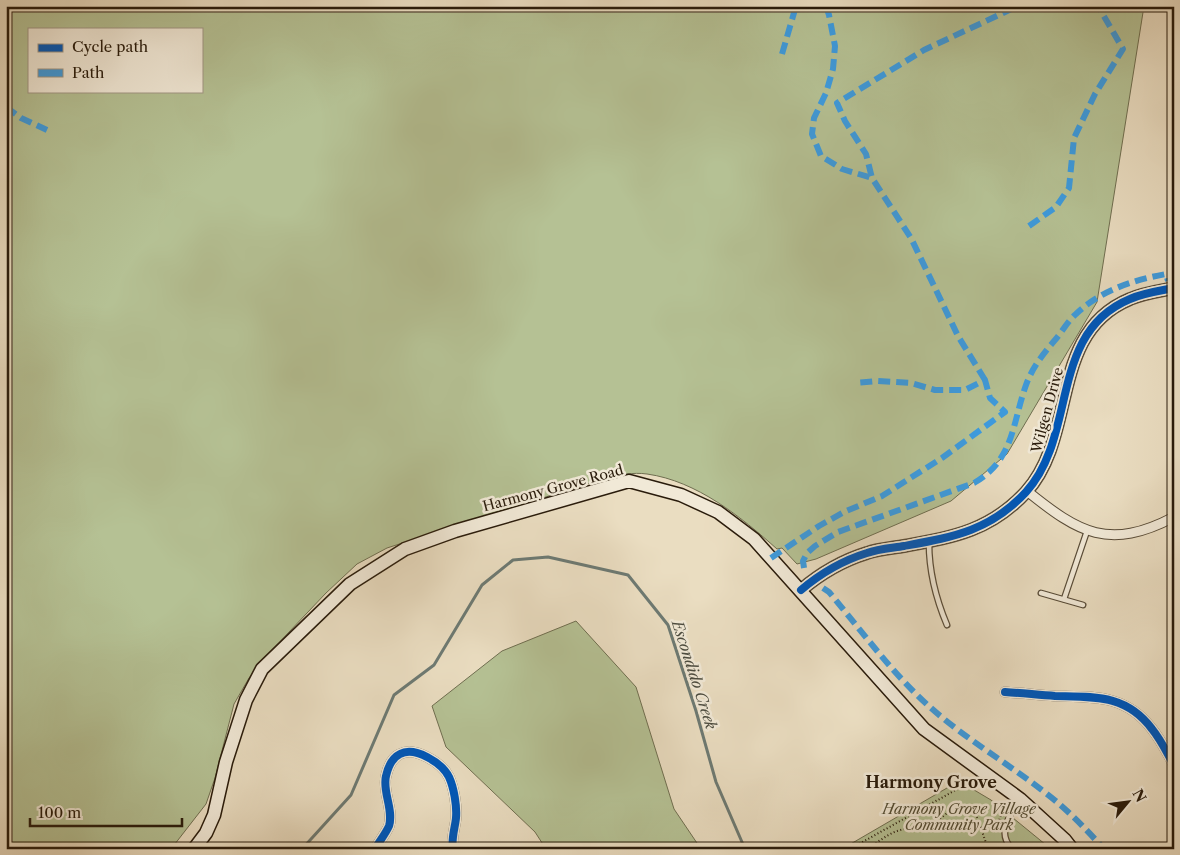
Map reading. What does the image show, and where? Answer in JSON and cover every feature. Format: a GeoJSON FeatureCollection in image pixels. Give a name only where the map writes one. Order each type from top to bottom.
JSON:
{"type":"FeatureCollection","features":[{"type":"Feature","properties":{"kind":"main road","name":"Harmony Grove Road"},"geometry":{"type":"LineString","coordinates":[[194,849],[206,833],[214,815],[226,762],[246,700],[262,669],[350,584],[405,549],[455,531],[629,480],[681,495],[718,512],[754,539],[924,729],[1020,799],[1065,840],[1072,849]]}},
{"type":"Feature","properties":{"kind":"street","name":"Wilgen Drive"},"geometry":{"type":"LineString","coordinates":[[801,590],[817,576],[838,564],[868,553],[968,531],[988,523],[1005,512],[1027,490],[1040,473],[1049,455],[1077,350],[1091,327],[1104,314],[1130,299],[1174,288]]}},
{"type":"Feature","properties":{"kind":"street"},"geometry":{"type":"LineString","coordinates":[[1027,490],[1052,511],[1087,531],[1117,535],[1132,534],[1144,531],[1174,517]]}},
{"type":"Feature","properties":{"kind":"street"},"geometry":{"type":"LineString","coordinates":[[1006,692],[1053,696],[1095,696],[1116,702],[1137,714],[1152,728],[1174,765]]}},
{"type":"Feature","properties":{"kind":"street"},"geometry":{"type":"LineString","coordinates":[[375,849],[389,825],[389,806],[385,778],[392,760],[402,752],[417,753],[434,760],[448,776],[454,797],[456,816],[453,849]]}},
{"type":"Feature","properties":{"kind":"lane"},"geometry":{"type":"LineString","coordinates":[[1064,600],[1087,531]]}},
{"type":"Feature","properties":{"kind":"lane"},"geometry":{"type":"LineString","coordinates":[[929,541],[929,563],[947,624]]}},
{"type":"Feature","properties":{"kind":"lane"},"geometry":{"type":"LineString","coordinates":[[1041,592],[1083,605]]}},
{"type":"Feature","properties":{"kind":"lane"},"geometry":{"type":"LineString","coordinates":[[1012,849],[1005,838],[1004,828],[1020,799]]}},
{"type":"Feature","properties":{"kind":"path"},"geometry":{"type":"LineString","coordinates":[[850,849],[970,782]]}},
{"type":"Feature","properties":{"kind":"path"},"geometry":{"type":"LineString","coordinates":[[867,849],[892,833],[932,824],[952,809],[963,806],[975,813],[983,838],[989,849]]}},
{"type":"Feature","properties":{"kind":"green space"},"geometry":{"type":"Polygon","coordinates":[[[6,6],[1144,6],[1097,302],[1007,454],[951,501],[816,559],[797,564],[782,548],[777,549],[733,513],[701,492],[665,478],[642,473],[605,478],[387,548],[357,564],[326,593],[271,651],[249,678],[234,704],[215,778],[206,804],[171,849],[6,849],[6,6]]]}},
{"type":"Feature","properties":{"kind":"green space"},"geometry":{"type":"Polygon","coordinates":[[[576,621],[636,687],[674,809],[701,849],[546,849],[535,832],[446,747],[432,706],[502,651],[576,621]]]}},
{"type":"Feature","properties":{"kind":"green space","name":"Harmony Grove Village Community Park"},"geometry":{"type":"Polygon","coordinates":[[[959,781],[991,800],[1051,849],[842,849],[959,781]]]}},
{"type":"Feature","properties":{"kind":"waterway","name":"Escondido Creek"},"geometry":{"type":"LineString","coordinates":[[302,849],[351,795],[394,695],[434,665],[482,585],[513,560],[548,557],[628,575],[668,625],[696,711],[716,782],[745,849]]}},
{"type":"Feature","properties":{"kind":"marked path"},"geometry":{"type":"LineString","coordinates":[[782,54],[796,6]]}},
{"type":"Feature","properties":{"kind":"marked path"},"geometry":{"type":"LineString","coordinates":[[826,6],[835,46],[833,69],[826,93],[814,118],[812,134],[821,156],[842,169],[872,178]]}},
{"type":"Feature","properties":{"kind":"marked path"},"geometry":{"type":"LineString","coordinates":[[985,380],[958,336],[911,238],[872,178],[866,154],[845,121],[837,103],[924,50],[1018,6]]}},
{"type":"Feature","properties":{"kind":"marked path"},"geometry":{"type":"LineString","coordinates":[[1029,226],[1056,207],[1069,188],[1074,138],[1095,94],[1123,49],[1098,6]]}},
{"type":"Feature","properties":{"kind":"marked path"},"geometry":{"type":"LineString","coordinates":[[6,107],[21,118],[47,130]]}},
{"type":"Feature","properties":{"kind":"marked path"},"geometry":{"type":"LineString","coordinates":[[804,568],[803,561],[807,553],[838,532],[974,483],[987,474],[997,463],[1010,440],[1031,373],[1073,317],[1096,298],[1118,287],[1166,274],[1168,281]]}},
{"type":"Feature","properties":{"kind":"marked path"},"geometry":{"type":"LineString","coordinates":[[771,558],[844,512],[882,496],[942,458],[1005,412],[990,398],[985,380],[965,390],[935,390],[911,383],[878,381],[855,383]]}},
{"type":"Feature","properties":{"kind":"marked path"},"geometry":{"type":"LineString","coordinates":[[823,588],[829,592],[898,675],[928,705],[956,729],[1051,798],[1075,818],[1104,849]]}},
{"type":"Feature","properties":{"kind":"cycle path"},"geometry":{"type":"LineString","coordinates":[[801,590],[824,573],[858,556],[876,550],[955,535],[999,516],[1026,492],[1042,469],[1053,443],[1075,360],[1086,335],[1104,315],[1130,299],[1174,288]]}},
{"type":"Feature","properties":{"kind":"cycle path"},"geometry":{"type":"LineString","coordinates":[[1005,692],[1096,698],[1120,703],[1131,709],[1152,729],[1174,765]]}},
{"type":"Feature","properties":{"kind":"cycle path"},"geometry":{"type":"LineString","coordinates":[[375,849],[388,829],[390,820],[385,788],[388,769],[395,758],[406,752],[413,752],[428,757],[440,766],[449,777],[454,792],[456,808],[452,841],[453,849]]}},
{"type":"Feature","properties":{"kind":"district","name":"Harmony Grove"},"geometry":{"type":"Point","coordinates":[931,782]}}]}
